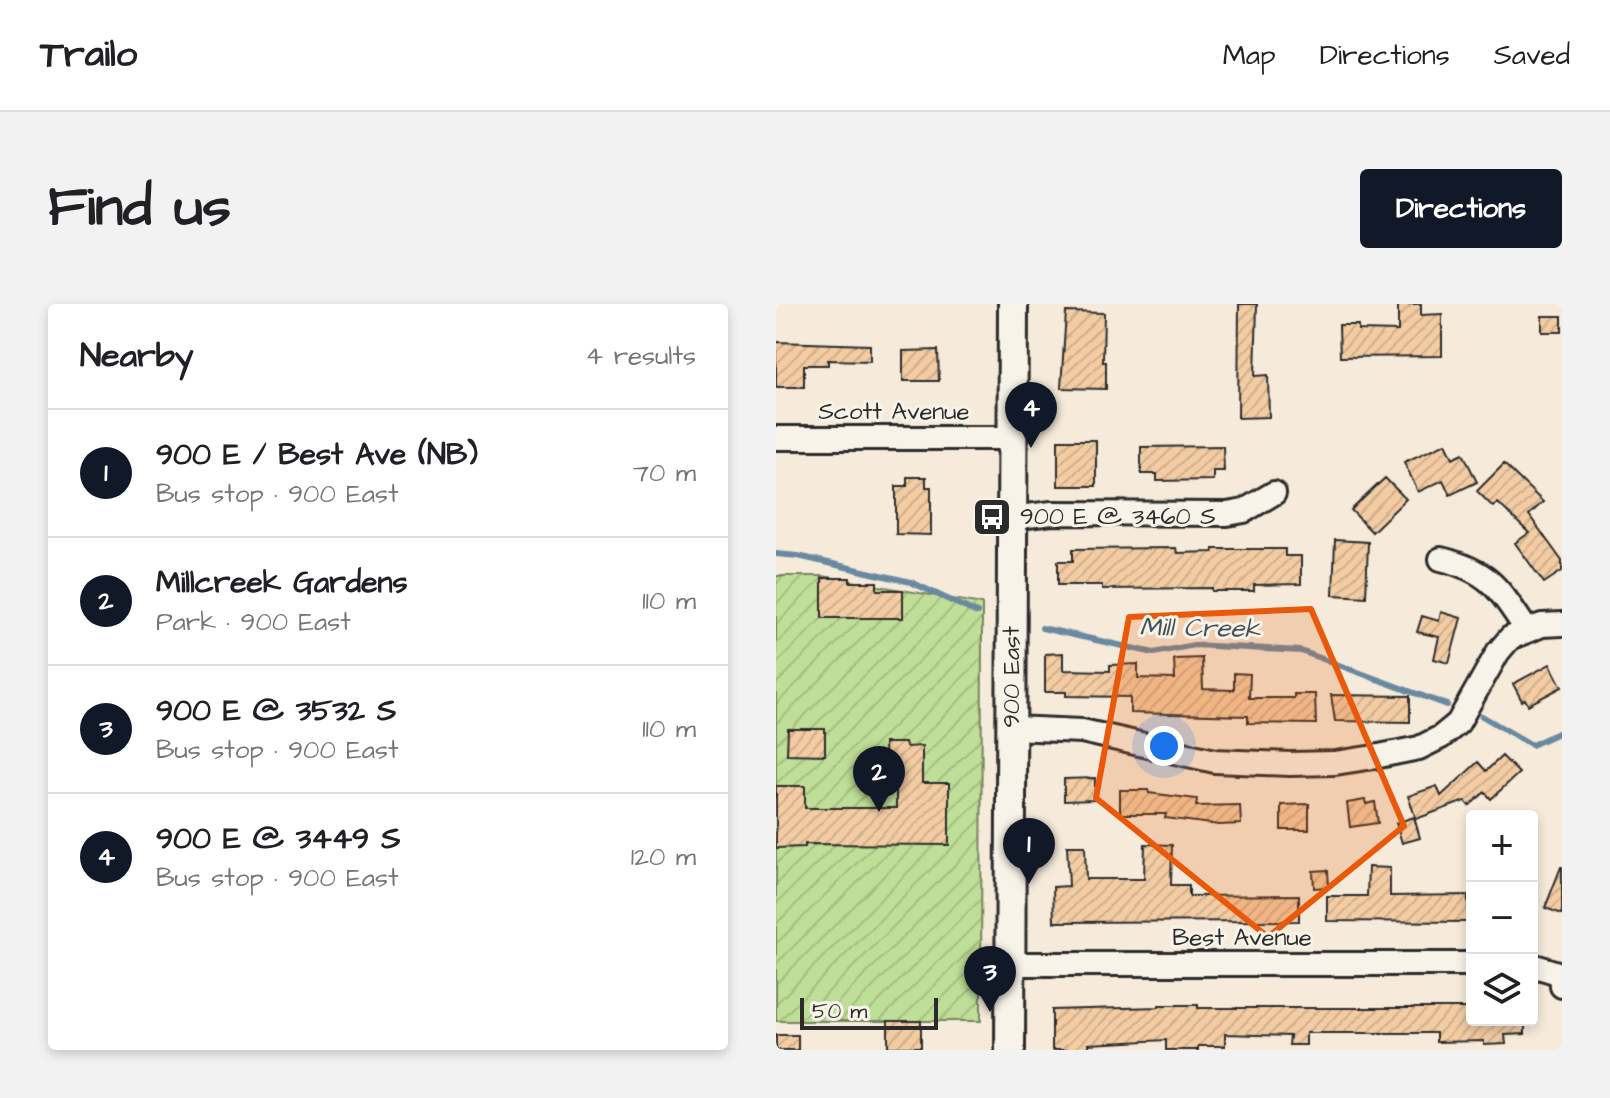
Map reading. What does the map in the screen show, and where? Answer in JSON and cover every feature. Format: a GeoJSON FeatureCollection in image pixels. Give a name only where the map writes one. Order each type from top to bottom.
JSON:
{"type":"FeatureCollection","features":[{"type":"Feature","properties":{"kind":"main road","name":"900 East"},"geometry":{"type":"LineString","coordinates":[[1010,1050],[1013,304]]}},
{"type":"Feature","properties":{"kind":"street","name":"Scott Avenue"},"geometry":{"type":"LineString","coordinates":[[776,438],[1011,438]]}},
{"type":"Feature","properties":{"kind":"street"},"geometry":{"type":"LineString","coordinates":[[1011,518],[1052,513],[1227,514],[1251,508],[1274,493]]}},
{"type":"Feature","properties":{"kind":"street"},"geometry":{"type":"LineString","coordinates":[[1441,559],[1470,566],[1491,582],[1526,629]]}},
{"type":"Feature","properties":{"kind":"street"},"geometry":{"type":"LineString","coordinates":[[1012,728],[1082,731],[1215,761],[1305,764],[1374,757],[1419,748],[1441,737],[1458,723],[1498,652],[1510,638],[1526,629],[1562,624]]}},
{"type":"Feature","properties":{"kind":"street","name":"Best Avenue"},"geometry":{"type":"LineString","coordinates":[[1011,964],[1466,964]]}},
{"type":"Feature","properties":{"kind":"street"},"geometry":{"type":"LineString","coordinates":[[1538,967],[1561,974],[1562,986]]}},
{"type":"Feature","properties":{"kind":"highlighted area"},"geometry":{"type":"Polygon","coordinates":[[[1311,609],[1404,826],[1268,937],[1096,798],[1129,617],[1311,609]]]}},
{"type":"Feature","properties":{"kind":"green space"},"geometry":{"type":"Polygon","coordinates":[[[776,576],[823,576],[982,604],[981,1021],[776,1021],[776,576]]]}},
{"type":"Feature","properties":{"kind":"building"},"geometry":{"type":"Polygon","coordinates":[[[1239,304],[1257,304],[1255,376],[1268,375],[1269,417],[1238,418],[1239,304]]]}},
{"type":"Feature","properties":{"kind":"building"},"geometry":{"type":"Polygon","coordinates":[[[1398,304],[1421,304],[1421,315],[1442,314],[1442,356],[1340,357],[1339,325],[1358,325],[1358,330],[1398,331],[1398,304]]]}},
{"type":"Feature","properties":{"kind":"building"},"geometry":{"type":"Polygon","coordinates":[[[1066,312],[1104,313],[1106,389],[1061,388],[1066,312]]]}},
{"type":"Feature","properties":{"kind":"building"},"geometry":{"type":"Polygon","coordinates":[[[1542,316],[1562,316],[1562,332],[1542,332],[1542,316]]]}},
{"type":"Feature","properties":{"kind":"building"},"geometry":{"type":"Polygon","coordinates":[[[776,342],[870,345],[870,361],[828,360],[828,365],[804,365],[804,387],[776,387],[776,342]]]}},
{"type":"Feature","properties":{"kind":"building"},"geometry":{"type":"Polygon","coordinates":[[[938,350],[939,381],[903,381],[903,351],[938,350]]]}},
{"type":"Feature","properties":{"kind":"building"},"geometry":{"type":"Polygon","coordinates":[[[1058,440],[1096,440],[1096,486],[1058,486],[1058,440]]]}},
{"type":"Feature","properties":{"kind":"building"},"geometry":{"type":"Polygon","coordinates":[[[1446,443],[1453,458],[1463,453],[1477,482],[1450,495],[1443,480],[1418,492],[1404,462],[1446,443]]]}},
{"type":"Feature","properties":{"kind":"building"},"geometry":{"type":"Polygon","coordinates":[[[1223,446],[1224,471],[1213,471],[1213,480],[1157,481],[1157,474],[1141,474],[1141,447],[1223,446]]]}},
{"type":"Feature","properties":{"kind":"building"},"geometry":{"type":"Polygon","coordinates":[[[1504,464],[1543,502],[1529,515],[1562,561],[1562,571],[1544,583],[1515,543],[1529,533],[1498,503],[1493,507],[1477,491],[1504,464]]]}},
{"type":"Feature","properties":{"kind":"building"},"geometry":{"type":"Polygon","coordinates":[[[907,477],[926,477],[926,487],[931,487],[931,535],[896,534],[896,486],[907,486],[907,477]]]}},
{"type":"Feature","properties":{"kind":"building"},"geometry":{"type":"Polygon","coordinates":[[[1385,478],[1406,499],[1372,532],[1351,510],[1385,478]]]}},
{"type":"Feature","properties":{"kind":"building"},"geometry":{"type":"Polygon","coordinates":[[[1335,540],[1368,542],[1366,597],[1333,595],[1335,540]]]}},
{"type":"Feature","properties":{"kind":"building"},"geometry":{"type":"Polygon","coordinates":[[[1176,548],[1177,553],[1213,552],[1213,549],[1285,549],[1285,556],[1301,556],[1301,584],[1254,585],[1254,591],[1212,591],[1212,588],[1102,589],[1102,585],[1058,585],[1058,561],[1073,561],[1073,549],[1176,548]]]}},
{"type":"Feature","properties":{"kind":"building"},"geometry":{"type":"Polygon","coordinates":[[[822,578],[877,582],[877,590],[903,590],[903,618],[822,618],[822,578]]]}},
{"type":"Feature","properties":{"kind":"building"},"geometry":{"type":"Polygon","coordinates":[[[1441,612],[1461,618],[1449,663],[1434,659],[1439,637],[1417,632],[1422,616],[1439,621],[1441,612]]]}},
{"type":"Feature","properties":{"kind":"building"},"geometry":{"type":"Polygon","coordinates":[[[1063,653],[1063,670],[1110,671],[1110,665],[1138,664],[1138,678],[1175,679],[1174,659],[1202,658],[1203,689],[1234,690],[1234,673],[1250,674],[1249,698],[1294,698],[1294,694],[1315,694],[1316,724],[1248,723],[1248,716],[1130,713],[1130,697],[1066,696],[1066,692],[1045,692],[1045,654],[1063,653]]]}},
{"type":"Feature","properties":{"kind":"building"},"geometry":{"type":"Polygon","coordinates":[[[1550,664],[1562,687],[1528,705],[1525,699],[1522,701],[1513,684],[1550,664]]]}},
{"type":"Feature","properties":{"kind":"building"},"geometry":{"type":"Polygon","coordinates":[[[1331,695],[1410,696],[1410,722],[1335,721],[1331,695]]]}},
{"type":"Feature","properties":{"kind":"building"},"geometry":{"type":"Polygon","coordinates":[[[788,729],[825,729],[825,755],[787,754],[788,729]]]}},
{"type":"Feature","properties":{"kind":"building"},"geometry":{"type":"Polygon","coordinates":[[[884,743],[922,746],[922,783],[949,783],[949,845],[805,844],[805,847],[776,848],[776,786],[805,786],[805,808],[896,808],[896,776],[885,776],[884,743]]]}},
{"type":"Feature","properties":{"kind":"building"},"geometry":{"type":"Polygon","coordinates":[[[1502,756],[1519,773],[1491,799],[1485,792],[1469,806],[1465,801],[1416,819],[1408,796],[1437,786],[1441,796],[1478,762],[1486,771],[1502,756]]]}},
{"type":"Feature","properties":{"kind":"building"},"geometry":{"type":"Polygon","coordinates":[[[1095,778],[1095,800],[1064,801],[1064,779],[1095,778]]]}},
{"type":"Feature","properties":{"kind":"building"},"geometry":{"type":"Polygon","coordinates":[[[1120,790],[1148,790],[1149,793],[1197,799],[1196,806],[1240,805],[1241,824],[1219,825],[1165,818],[1166,814],[1120,814],[1120,790]]]}},
{"type":"Feature","properties":{"kind":"building"},"geometry":{"type":"Polygon","coordinates":[[[1365,800],[1366,804],[1375,802],[1378,823],[1350,827],[1347,803],[1365,800]]]}},
{"type":"Feature","properties":{"kind":"building"},"geometry":{"type":"Polygon","coordinates":[[[1309,804],[1309,830],[1281,830],[1281,805],[1309,804]]]}},
{"type":"Feature","properties":{"kind":"building"},"geometry":{"type":"Polygon","coordinates":[[[1414,817],[1420,838],[1402,843],[1396,823],[1414,817]]]}},
{"type":"Feature","properties":{"kind":"building"},"geometry":{"type":"Polygon","coordinates":[[[1145,844],[1172,845],[1171,885],[1189,885],[1189,896],[1299,895],[1299,921],[1054,922],[1053,887],[1069,886],[1067,846],[1085,846],[1086,879],[1144,879],[1145,844]]]}},
{"type":"Feature","properties":{"kind":"building"},"geometry":{"type":"Polygon","coordinates":[[[1368,867],[1390,868],[1390,896],[1466,895],[1466,922],[1327,921],[1327,896],[1367,896],[1368,867]]]}},
{"type":"Feature","properties":{"kind":"building"},"geometry":{"type":"Polygon","coordinates":[[[1562,867],[1562,914],[1545,908],[1562,867]]]}},
{"type":"Feature","properties":{"kind":"building"},"geometry":{"type":"Polygon","coordinates":[[[1328,870],[1329,887],[1314,888],[1313,871],[1328,870]]]}},
{"type":"Feature","properties":{"kind":"building"},"geometry":{"type":"Polygon","coordinates":[[[1159,1007],[1466,1008],[1466,1026],[1525,1026],[1525,1034],[1505,1035],[1506,1044],[1484,1045],[1484,1041],[1436,1042],[1436,1033],[1306,1033],[1306,1045],[1289,1045],[1290,1036],[1225,1034],[1225,1046],[1198,1046],[1198,1050],[1166,1050],[1166,1040],[1088,1044],[1088,1050],[1052,1050],[1052,1010],[1159,1007]]]}},
{"type":"Feature","properties":{"kind":"building"},"geometry":{"type":"Polygon","coordinates":[[[888,1021],[921,1021],[921,1047],[888,1047],[888,1021]]]}},
{"type":"Feature","properties":{"kind":"building"},"geometry":{"type":"Polygon","coordinates":[[[776,1035],[798,1035],[798,1050],[776,1050],[776,1035]]]}},
{"type":"Feature","properties":{"kind":"waterway","name":"Mill Creek"},"geometry":{"type":"LineString","coordinates":[[776,554],[798,556],[911,582],[977,613]]}},
{"type":"Feature","properties":{"kind":"waterway","name":"Mill Creek"},"geometry":{"type":"LineString","coordinates":[[1042,628],[1154,653],[1194,645],[1301,651],[1447,705]]}},
{"type":"Feature","properties":{"kind":"waterway","name":"Mill Creek"},"geometry":{"type":"LineString","coordinates":[[1482,716],[1532,745],[1562,731]]}},
{"type":"Feature","properties":{"kind":"place","name":"900 E @ 3449 S"},"geometry":{"type":"Point","coordinates":[1031,448]}},
{"type":"Feature","properties":{"kind":"place","name":"900 E @ 3460 S"},"geometry":{"type":"Point","coordinates":[992,517]}},
{"type":"Feature","properties":{"kind":"place","name":"Millcreek Gardens"},"geometry":{"type":"Point","coordinates":[879,812]}},
{"type":"Feature","properties":{"kind":"place","name":"900 E / Best Ave (NB)"},"geometry":{"type":"Point","coordinates":[1029,884]}},
{"type":"Feature","properties":{"kind":"place","name":"900 E @ 3532 S"},"geometry":{"type":"Point","coordinates":[990,1012]}}]}
